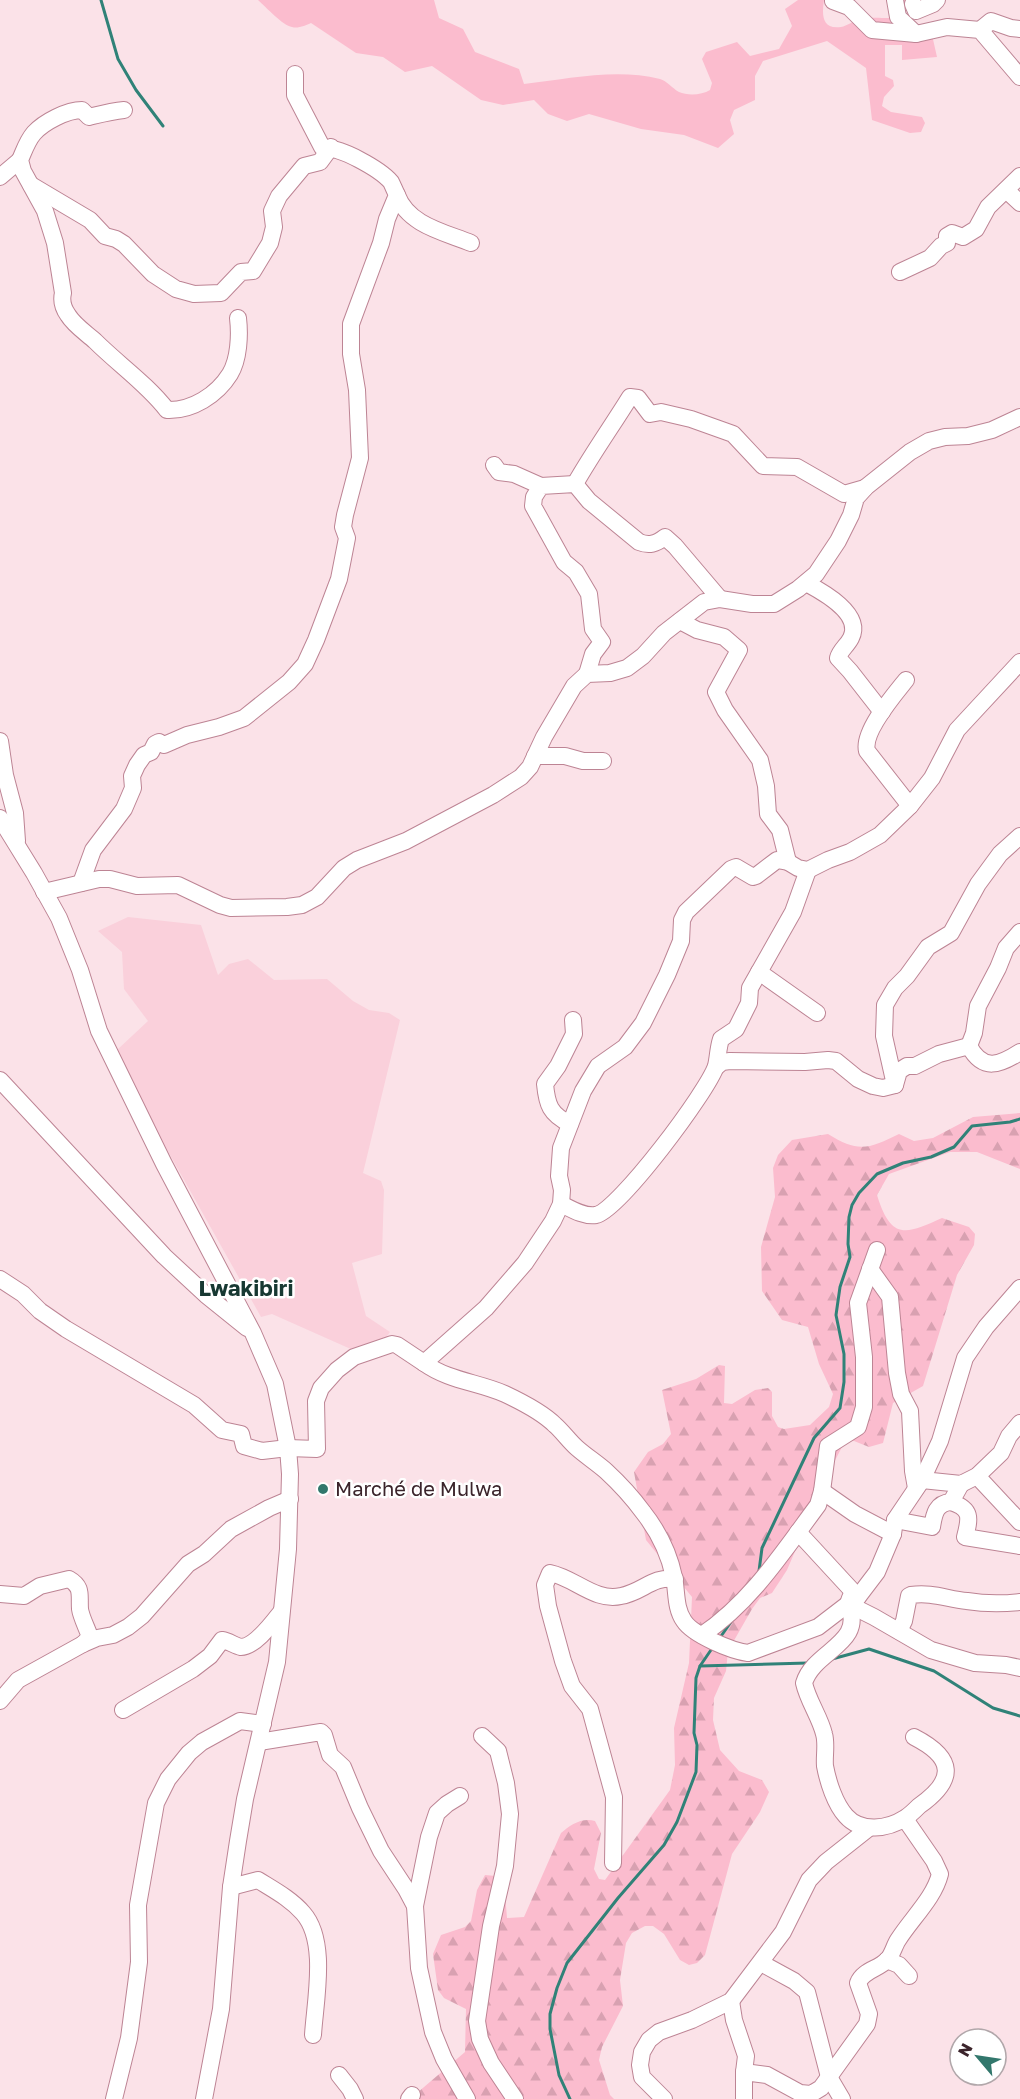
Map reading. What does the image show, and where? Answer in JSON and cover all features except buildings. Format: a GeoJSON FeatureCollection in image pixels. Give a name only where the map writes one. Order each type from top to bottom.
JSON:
{"type":"FeatureCollection","features":[{"type":"Feature","properties":{"kind":"street"},"geometry":{"type":"LineString","coordinates":[[895,0],[898,17],[916,34]]}},
{"type":"Feature","properties":{"kind":"street"},"geometry":{"type":"LineString","coordinates":[[898,17],[913,2],[916,11],[937,0]]}},
{"type":"Feature","properties":{"kind":"street"},"geometry":{"type":"LineString","coordinates":[[833,1],[849,7],[872,30],[916,34],[947,27],[980,30],[1020,77]]}},
{"type":"Feature","properties":{"kind":"street"},"geometry":{"type":"LineString","coordinates":[[980,30],[991,21],[1020,29]]}},
{"type":"Feature","properties":{"kind":"street"},"geometry":{"type":"LineString","coordinates":[[295,74],[295,95],[324,149],[331,147],[366,164],[390,181],[401,206],[420,223],[471,243]]}},
{"type":"Feature","properties":{"kind":"street"},"geometry":{"type":"LineString","coordinates":[[0,177],[20,160],[34,133],[62,115],[72,110],[82,110],[89,117],[102,112],[112,114],[124,110]]}},
{"type":"Feature","properties":{"kind":"street"},"geometry":{"type":"LineString","coordinates":[[30,184],[90,220],[105,236],[124,244],[153,274],[171,286],[185,292],[221,293],[241,272],[253,271],[270,243],[274,227],[272,211],[279,196],[304,166],[320,162],[331,147]]}},
{"type":"Feature","properties":{"kind":"street"},"geometry":{"type":"LineString","coordinates":[[20,160],[22,171],[45,211],[55,243],[63,292],[62,299],[68,316],[167,410],[194,406],[215,392],[229,376],[238,348],[238,318]]}},
{"type":"Feature","properties":{"kind":"street"},"geometry":{"type":"LineString","coordinates":[[900,272],[930,258],[947,243],[947,236],[952,233],[963,237],[976,229],[988,207],[1020,176]]}},
{"type":"Feature","properties":{"kind":"street"},"geometry":{"type":"LineString","coordinates":[[1006,190],[1020,203]]}},
{"type":"Feature","properties":{"kind":"street"},"geometry":{"type":"LineString","coordinates":[[81,883],[93,850],[124,808],[133,788],[132,776],[144,755],[151,752],[159,742],[164,745],[187,735],[244,718],[289,682],[305,664],[339,579],[347,538],[343,527],[345,515],[360,458],[357,390],[351,354],[351,324],[397,195]]}},
{"type":"Feature","properties":{"kind":"street"},"geometry":{"type":"LineString","coordinates":[[575,484],[630,397],[638,398],[650,414],[661,412],[691,419],[733,434],[763,466],[797,467],[844,494],[866,487]]}},
{"type":"Feature","properties":{"kind":"street"},"geometry":{"type":"LineString","coordinates":[[587,674],[610,673],[627,668],[643,656],[664,633],[704,602],[720,599],[752,604],[774,604],[807,583],[816,574],[827,559],[851,515],[856,498],[866,487],[910,452],[929,441],[992,430],[1020,417]]}},
{"type":"Feature","properties":{"kind":"street"},"geometry":{"type":"LineString","coordinates":[[494,465],[499,472],[514,474],[541,486],[575,484]]}},
{"type":"Feature","properties":{"kind":"street"},"geometry":{"type":"LineString","coordinates":[[575,484],[589,501],[639,542],[646,545],[657,543],[665,537],[720,599]]}},
{"type":"Feature","properties":{"kind":"street"},"geometry":{"type":"LineString","coordinates":[[45,892],[110,879],[137,886],[178,885],[231,908],[302,905],[317,897],[344,868],[357,860],[406,841],[521,777],[530,767],[552,722],[574,686],[587,674],[593,654],[602,642],[593,629],[589,594],[576,572],[564,562],[533,506],[534,496],[541,486]]}},
{"type":"Feature","properties":{"kind":"street"},"geometry":{"type":"LineString","coordinates":[[807,583],[825,593],[847,614],[853,630],[851,639],[838,654],[838,658],[882,712]]}},
{"type":"Feature","properties":{"kind":"street"},"geometry":{"type":"LineString","coordinates":[[680,621],[698,630],[724,637],[739,650],[716,692],[725,710],[760,760],[766,786],[768,814],[780,830],[788,862]]}},
{"type":"Feature","properties":{"kind":"street"},"geometry":{"type":"LineString","coordinates":[[424,1363],[481,1313],[517,1274],[542,1240],[561,1204],[559,1162],[561,1148],[583,1091],[598,1066],[625,1047],[643,1023],[681,941],[682,920],[686,912],[731,869],[736,867],[753,877],[777,860],[808,870],[865,845],[880,835],[910,806],[932,778],[957,730],[1020,662]]}},
{"type":"Feature","properties":{"kind":"street"},"geometry":{"type":"LineString","coordinates":[[906,680],[882,712],[867,738],[866,745],[867,751],[910,806]]}},
{"type":"Feature","properties":{"kind":"street"},"geometry":{"type":"LineString","coordinates":[[0,741],[5,775],[15,813],[19,848]]}},
{"type":"Feature","properties":{"kind":"street"},"geometry":{"type":"LineString","coordinates":[[535,756],[565,756],[583,761],[603,761]]}},
{"type":"Feature","properties":{"kind":"street"},"geometry":{"type":"LineString","coordinates":[[0,818],[45,892],[69,942],[99,1031],[164,1164],[253,1333],[275,1384],[288,1448],[290,1499],[288,1549],[277,1662],[245,1799],[231,1887],[221,2008],[204,2099]]}},
{"type":"Feature","properties":{"kind":"street"},"geometry":{"type":"LineString","coordinates":[[895,1085],[884,1036],[885,1005],[895,988],[907,976],[928,947],[951,933],[978,884],[1000,854],[1020,836]]}},
{"type":"Feature","properties":{"kind":"street"},"geometry":{"type":"LineString","coordinates":[[716,1067],[717,1049],[721,1040],[736,1029],[749,1003],[750,988],[793,912],[808,870]]}},
{"type":"Feature","properties":{"kind":"street"},"geometry":{"type":"LineString","coordinates":[[969,1046],[974,1033],[978,1005],[998,968],[1013,950],[1020,932]]}},
{"type":"Feature","properties":{"kind":"street"},"geometry":{"type":"LineString","coordinates":[[759,972],[817,1013]]}},
{"type":"Feature","properties":{"kind":"street"},"geometry":{"type":"LineString","coordinates":[[570,1124],[557,1118],[547,1100],[546,1084],[574,1034],[573,1020]]}},
{"type":"Feature","properties":{"kind":"street"},"geometry":{"type":"LineString","coordinates":[[895,1085],[899,1071],[907,1066],[915,1066],[939,1054],[969,1046]]}},
{"type":"Feature","properties":{"kind":"street"},"geometry":{"type":"LineString","coordinates":[[969,1046],[974,1055],[989,1063],[1000,1064],[1020,1052]]}},
{"type":"Feature","properties":{"kind":"street"},"geometry":{"type":"LineString","coordinates":[[561,1204],[585,1214],[596,1215],[609,1208],[635,1182],[691,1108],[716,1067],[722,1062],[836,1061],[858,1079],[873,1086],[884,1088],[895,1085]]}},
{"type":"Feature","properties":{"kind":"street"},"geometry":{"type":"LineString","coordinates":[[0,1080],[164,1256],[206,1295],[253,1333]]}},
{"type":"Feature","properties":{"kind":"street"},"geometry":{"type":"LineString","coordinates":[[702,1635],[758,1586],[818,1505],[828,1446],[858,1427],[864,1407],[864,1357],[858,1303],[877,1250]]}},
{"type":"Feature","properties":{"kind":"street"},"geometry":{"type":"LineString","coordinates":[[870,1269],[890,1297],[899,1383],[901,1394],[910,1411],[913,1471],[919,1484]]}},
{"type":"Feature","properties":{"kind":"street"},"geometry":{"type":"LineString","coordinates":[[0,1279],[23,1294],[40,1311],[66,1329],[195,1405],[222,1430],[241,1434],[244,1446],[262,1451],[288,1448],[316,1449],[316,1401],[333,1374],[354,1357],[392,1344],[447,1377],[490,1387],[508,1395],[554,1423],[578,1449],[608,1473],[642,1511],[659,1535],[669,1559],[675,1580],[676,1599],[683,1621],[687,1626],[715,1643],[737,1652],[748,1653],[818,1627],[853,1601],[877,1572],[894,1527],[940,1441],[965,1358],[986,1327],[1019,1289]]}},
{"type":"Feature","properties":{"kind":"street"},"geometry":{"type":"LineString","coordinates":[[919,1484],[961,1484],[977,1476],[1000,1453],[1009,1436],[1020,1423]]}},
{"type":"Feature","properties":{"kind":"street"},"geometry":{"type":"LineString","coordinates":[[977,1476],[1020,1522]]}},
{"type":"Feature","properties":{"kind":"street"},"geometry":{"type":"LineString","coordinates":[[951,1502],[961,1484]]}},
{"type":"Feature","properties":{"kind":"street"},"geometry":{"type":"LineString","coordinates":[[822,1491],[855,1514],[894,1527],[932,1527],[934,1513],[939,1506],[951,1502],[962,1506],[967,1512],[969,1521],[965,1537],[1020,1546]]}},
{"type":"Feature","properties":{"kind":"street"},"geometry":{"type":"LineString","coordinates":[[0,1701],[18,1680],[83,1644],[113,1635],[128,1627],[142,1616],[189,1564],[204,1554],[231,1529],[290,1499]]}},
{"type":"Feature","properties":{"kind":"street"},"geometry":{"type":"LineString","coordinates":[[798,1532],[853,1601],[899,1631],[931,1650],[957,1658],[975,1663],[1020,1668]]}},
{"type":"Feature","properties":{"kind":"street"},"geometry":{"type":"LineString","coordinates":[[613,1863],[614,1797],[590,1709],[572,1686],[566,1669],[548,1606],[545,1585],[550,1573],[560,1575],[601,1596],[621,1597],[662,1578],[675,1580]]}},
{"type":"Feature","properties":{"kind":"street"},"geometry":{"type":"LineString","coordinates":[[0,1594],[24,1596],[40,1586],[69,1579],[76,1583],[81,1592],[80,1611],[90,1637],[83,1644]]}},
{"type":"Feature","properties":{"kind":"street"},"geometry":{"type":"LineString","coordinates":[[899,1631],[911,1595],[928,1593],[965,1601],[998,1604],[1020,1602]]}},
{"type":"Feature","properties":{"kind":"street"},"geometry":{"type":"LineString","coordinates":[[853,1601],[851,1629],[843,1641],[815,1663],[804,1683],[825,1735],[825,1766],[837,1803],[855,1824],[869,1828],[905,1819],[933,1797],[942,1786],[947,1775],[939,1753],[931,1745],[914,1737]]}},
{"type":"Feature","properties":{"kind":"street"},"geometry":{"type":"LineString","coordinates":[[123,1710],[194,1669],[210,1656],[222,1640],[239,1647],[257,1639],[282,1611]]}},
{"type":"Feature","properties":{"kind":"street"},"geometry":{"type":"LineString","coordinates":[[114,2099],[129,2038],[140,1962],[138,1905],[156,1803],[168,1779],[202,1742],[240,1721],[263,1724]]}},
{"type":"Feature","properties":{"kind":"street"},"geometry":{"type":"LineString","coordinates":[[259,1742],[321,1732],[324,1735],[330,1755],[343,1767],[381,1851],[416,1906]]}},
{"type":"Feature","properties":{"kind":"street"},"geometry":{"type":"LineString","coordinates":[[482,1736],[498,1751],[506,1783],[510,1814],[504,1866],[491,1926],[477,2021],[480,2038],[491,2063],[515,2099]]}},
{"type":"Feature","properties":{"kind":"street"},"geometry":{"type":"LineString","coordinates":[[460,1796],[437,1813],[429,1837],[416,1906],[419,1968],[434,2032],[444,2059],[467,2099]]}},
{"type":"Feature","properties":{"kind":"street"},"geometry":{"type":"LineString","coordinates":[[744,2072],[767,2075],[800,2093],[811,2094],[821,2088],[867,2024],[869,2014],[858,1983],[861,1978],[887,1960],[912,1918],[936,1889],[940,1874],[934,1861],[905,1819]]}},
{"type":"Feature","properties":{"kind":"street"},"geometry":{"type":"LineString","coordinates":[[664,2099],[642,2077],[640,2065],[642,2052],[649,2040],[659,2032],[692,2020],[731,2001],[783,1932],[809,1880],[826,1862],[869,1828]]}},
{"type":"Feature","properties":{"kind":"street"},"geometry":{"type":"LineString","coordinates":[[231,1887],[258,1880],[295,1904],[305,1915],[312,1928],[316,1946],[317,1976],[313,2035]]}},
{"type":"Feature","properties":{"kind":"street"},"geometry":{"type":"LineString","coordinates":[[887,1960],[899,1965],[909,1976]]}},
{"type":"Feature","properties":{"kind":"street"},"geometry":{"type":"LineString","coordinates":[[761,1963],[794,1981],[807,1992],[829,2077],[842,2099]]}},
{"type":"Feature","properties":{"kind":"street"},"geometry":{"type":"LineString","coordinates":[[731,2001],[734,2020],[746,2056],[744,2099]]}},
{"type":"Feature","properties":{"kind":"street"},"geometry":{"type":"LineString","coordinates":[[339,2075],[355,2099]]}},
{"type":"Feature","properties":{"kind":"shaded area"},"geometry":{"type":"Polygon","coordinates":[[[128,917],[201,925],[218,975],[229,964],[248,959],[274,980],[327,979],[353,1001],[369,1010],[389,1013],[400,1020],[363,1173],[381,1181],[384,1190],[382,1254],[352,1263],[366,1316],[390,1332],[385,1339],[353,1350],[272,1314],[261,1317],[138,1098],[117,1050],[148,1021],[124,989],[122,952],[98,931],[128,917]]]}},
{"type":"Feature","properties":{"kind":"green space"},"geometry":{"type":"Polygon","coordinates":[[[258,0],[434,0],[439,18],[463,29],[475,52],[519,69],[524,84],[626,74],[660,79],[683,93],[703,93],[710,90],[712,83],[702,59],[706,52],[737,42],[750,56],[779,49],[792,26],[785,9],[798,0],[824,0],[824,20],[834,27],[859,19],[889,18],[903,0],[927,0],[923,4],[904,8],[904,18],[919,26],[930,26],[937,57],[902,60],[902,45],[885,45],[885,76],[893,80],[894,86],[884,97],[882,106],[891,112],[922,117],[925,123],[921,132],[910,133],[872,120],[866,68],[827,41],[763,61],[755,76],[755,100],[734,110],[730,120],[734,134],[718,148],[684,135],[641,129],[589,114],[567,121],[548,114],[534,100],[503,105],[481,100],[432,66],[405,72],[383,57],[356,53],[311,23],[297,28],[288,26],[258,0]]]}},
{"type":"Feature","properties":{"kind":"green space"},"geometry":{"type":"Polygon","coordinates":[[[1020,1113],[1020,1169],[977,1152],[950,1152],[889,1174],[877,1195],[882,1210],[894,1227],[909,1230],[942,1218],[969,1227],[975,1234],[974,1245],[957,1275],[923,1386],[893,1403],[883,1443],[869,1447],[849,1439],[843,1445],[787,1570],[772,1593],[760,1598],[728,1651],[726,1671],[714,1698],[713,1720],[720,1750],[739,1771],[762,1780],[769,1792],[760,1812],[732,1854],[705,1955],[697,1963],[689,1965],[680,1960],[664,1934],[653,1926],[645,1926],[632,1933],[626,1943],[620,1980],[623,2006],[602,2047],[599,2060],[610,2095],[614,2099],[410,2099],[465,2052],[466,2009],[444,1998],[438,1990],[433,1954],[441,1935],[465,1927],[471,1921],[477,1890],[485,1875],[496,1876],[504,1882],[507,1918],[524,1917],[561,1833],[576,1822],[590,1820],[595,1821],[601,1833],[594,1869],[599,1879],[605,1880],[670,1790],[675,1765],[674,1728],[689,1663],[692,1597],[646,1540],[634,1472],[648,1452],[663,1444],[671,1434],[662,1390],[696,1379],[719,1365],[725,1366],[724,1403],[732,1404],[755,1390],[768,1388],[772,1392],[772,1416],[778,1427],[784,1429],[810,1425],[829,1407],[833,1394],[819,1364],[808,1327],[782,1320],[762,1291],[761,1247],[775,1197],[773,1168],[778,1155],[792,1140],[828,1134],[848,1144],[864,1147],[899,1134],[914,1141],[933,1138],[973,1117],[1020,1113]]]}},
{"type":"Feature","properties":{"kind":"waterway"},"geometry":{"type":"LineString","coordinates":[[101,0],[118,59],[136,90],[163,126]]}},
{"type":"Feature","properties":{"kind":"waterway"},"geometry":{"type":"LineString","coordinates":[[759,1571],[762,1548],[814,1438],[840,1408],[844,1382],[844,1354],[836,1315],[840,1287],[850,1257],[849,1217],[852,1205],[859,1193],[877,1174],[903,1163],[931,1157],[954,1147],[972,1126],[1020,1119]]}},
{"type":"Feature","properties":{"kind":"waterway"},"geometry":{"type":"LineString","coordinates":[[719,1639],[731,1622]]}},
{"type":"Feature","properties":{"kind":"waterway"},"geometry":{"type":"LineString","coordinates":[[570,2099],[559,2075],[550,2029],[550,2014],[557,1988],[567,1963],[618,1898],[664,1845],[677,1822],[696,1772],[697,1745],[694,1733],[696,1678],[700,1666],[713,1647]]}},
{"type":"Feature","properties":{"kind":"waterway"},"geometry":{"type":"LineString","coordinates":[[832,1659],[869,1649],[934,1671],[993,1708],[1020,1716]]}},
{"type":"Feature","properties":{"kind":"waterway"},"geometry":{"type":"LineString","coordinates":[[700,1666],[808,1663]]}},
{"type":"Feature","properties":{"kind":"place","name":"Marché de Mulwa"},"geometry":{"type":"Point","coordinates":[323,1489]}},
{"type":"Feature","properties":{"kind":"district","name":"Lwakibiri"},"geometry":{"type":"Point","coordinates":[246,1288]}}]}
